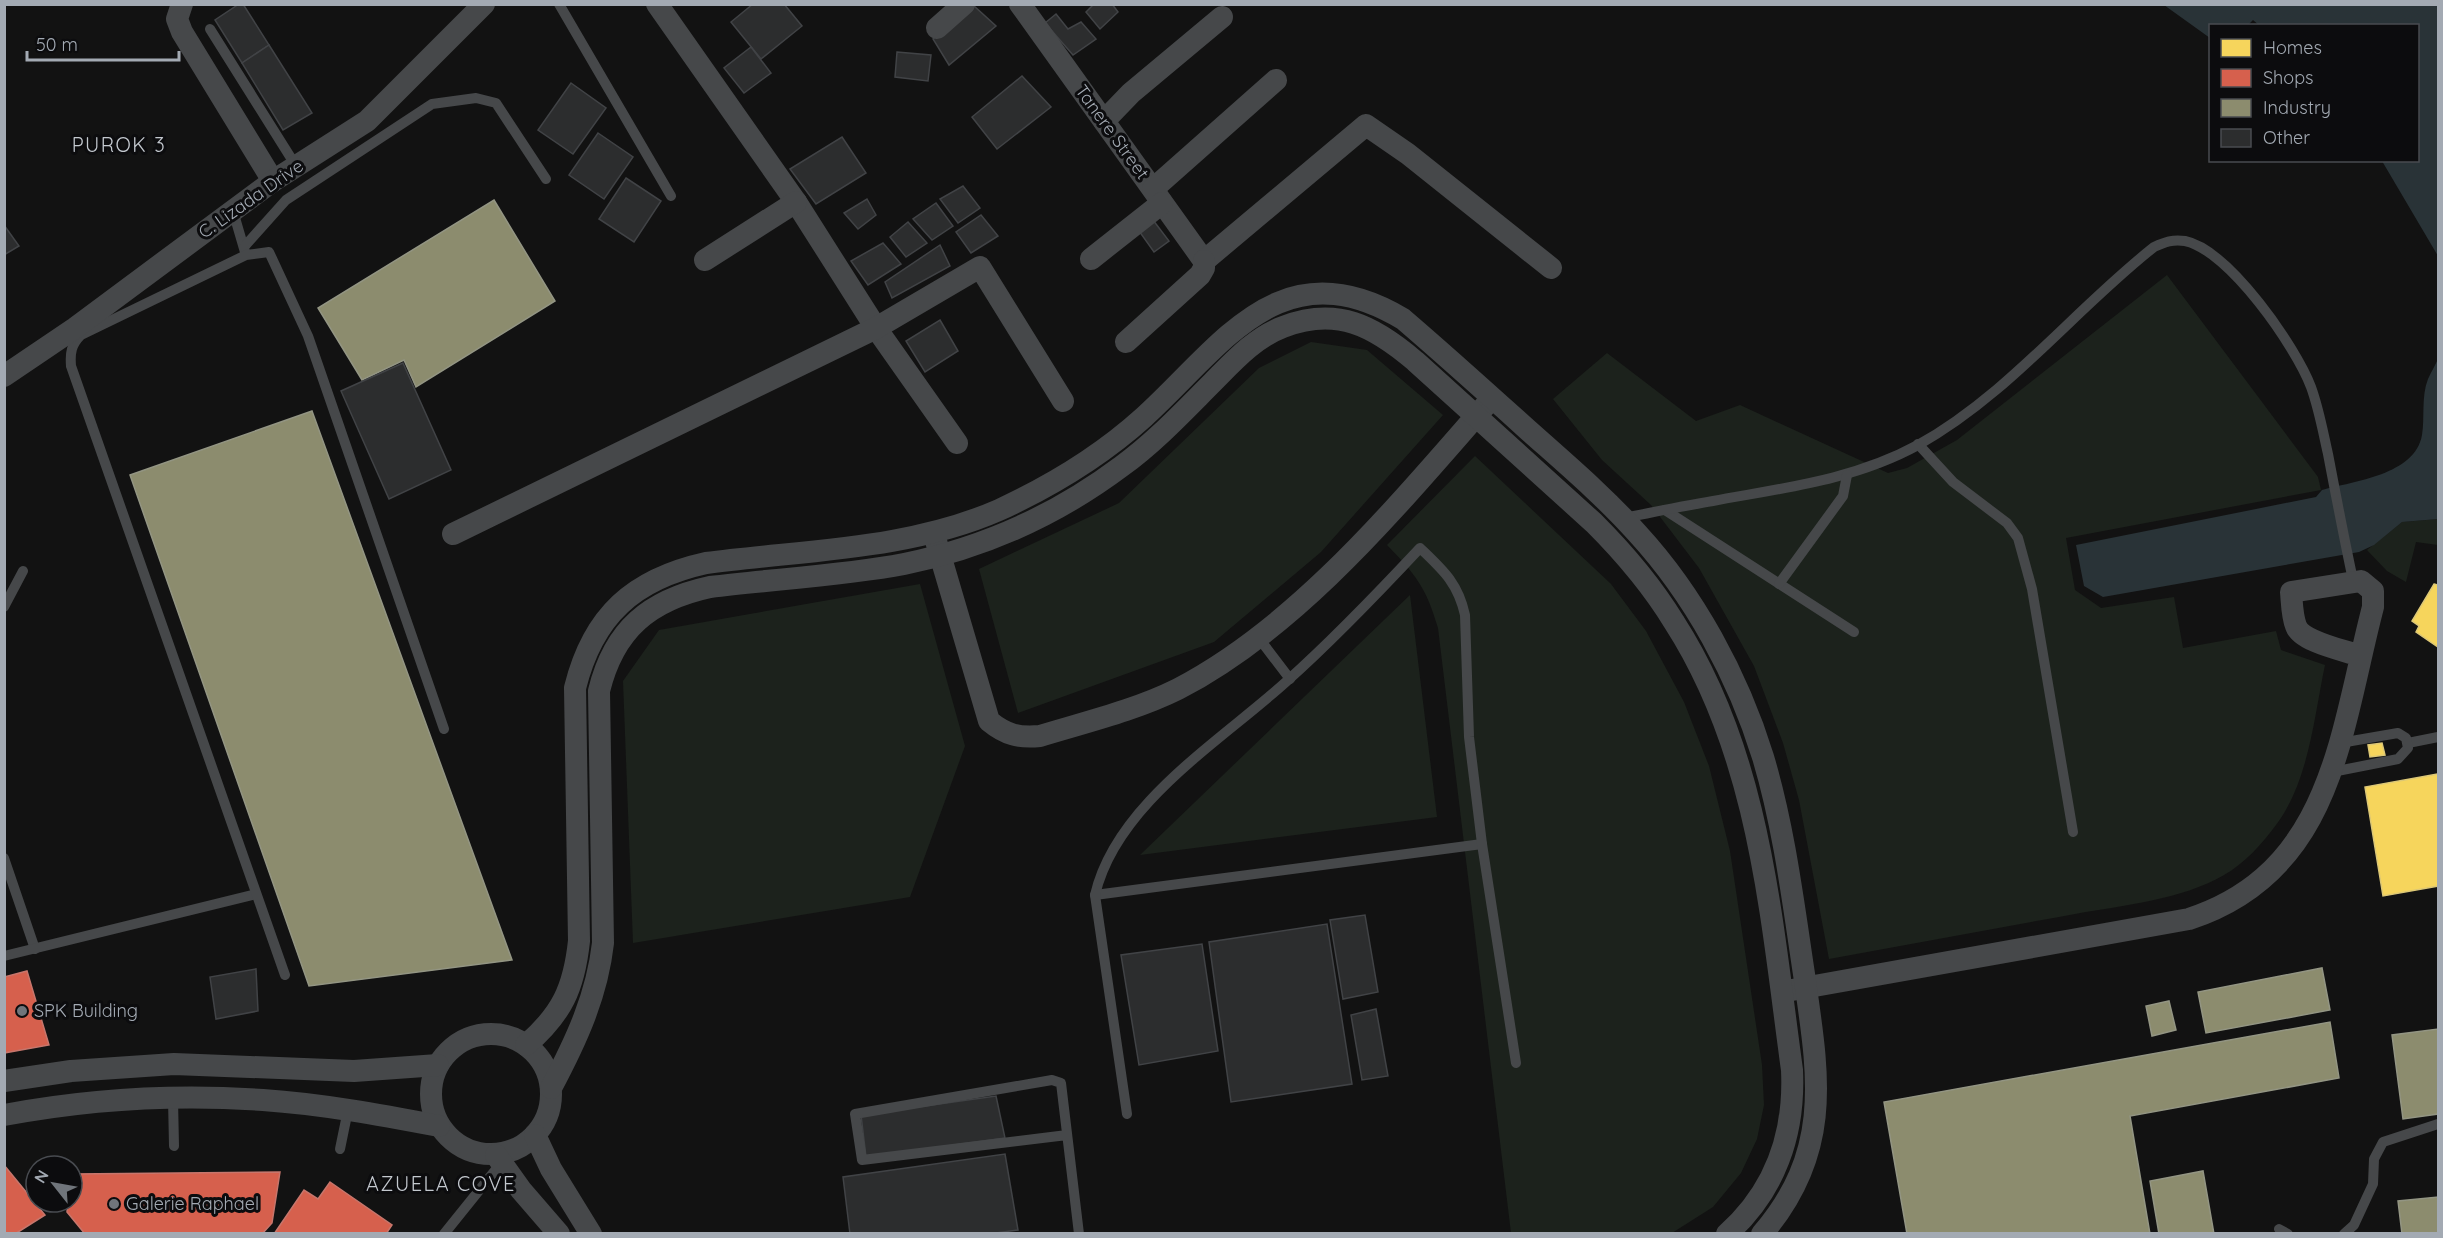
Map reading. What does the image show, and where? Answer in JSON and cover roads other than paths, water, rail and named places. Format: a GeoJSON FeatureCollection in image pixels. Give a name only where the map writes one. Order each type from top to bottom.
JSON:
{"type":"FeatureCollection","features":[{"type":"Feature","properties":{"kind":"street"},"geometry":{"type":"LineString","coordinates":[[182,4],[177,19],[182,32],[273,181]]}},
{"type":"Feature","properties":{"kind":"street","name":"C. Lizada Drive"},"geometry":{"type":"LineString","coordinates":[[4,376],[75,328],[273,181],[367,121],[484,4]]}},
{"type":"Feature","properties":{"kind":"street"},"geometry":{"type":"LineString","coordinates":[[657,4],[796,202],[876,328],[957,442]]}},
{"type":"Feature","properties":{"kind":"street"},"geometry":{"type":"LineString","coordinates":[[937,28],[964,4]]}},
{"type":"Feature","properties":{"kind":"street","name":"Tanere Street"},"geometry":{"type":"LineString","coordinates":[[1020,4],[1204,261]]}},
{"type":"Feature","properties":{"kind":"street"},"geometry":{"type":"LineString","coordinates":[[1104,121],[1131,93],[1222,17]]}},
{"type":"Feature","properties":{"kind":"street"},"geometry":{"type":"LineString","coordinates":[[1091,259],[1276,80]]}},
{"type":"Feature","properties":{"kind":"street"},"geometry":{"type":"LineString","coordinates":[[1126,342],[1200,274],[1204,268],[1204,261],[1366,125],[1408,154],[1551,268]]}},
{"type":"Feature","properties":{"kind":"street"},"geometry":{"type":"LineString","coordinates":[[705,260],[796,202]]}},
{"type":"Feature","properties":{"kind":"street"},"geometry":{"type":"LineString","coordinates":[[453,534],[876,328],[980,267],[1063,401]]}},
{"type":"Feature","properties":{"kind":"street"},"geometry":{"type":"LineString","coordinates":[[526,1045],[555,1017],[576,972],[579,941],[575,688],[580,665],[597,633],[626,597],[650,581],[676,570],[717,561],[854,546],[933,532],[999,510],[1058,479],[1108,447],[1135,424],[1226,335],[1250,316],[1274,304],[1300,297],[1328,295],[1358,297],[1382,306],[1402,319],[1624,518],[1669,571],[1696,609],[1743,705],[1762,756],[1777,812],[1806,988],[1818,1101],[1815,1128],[1793,1189],[1778,1215],[1762,1233]]}},
{"type":"Feature","properties":{"kind":"street"},"geometry":{"type":"LineString","coordinates":[[551,1088],[543,1064],[526,1045],[500,1034],[485,1034],[458,1044],[438,1065],[432,1080],[431,1095],[439,1125],[447,1136],[469,1151],[502,1156],[535,1135],[548,1114],[551,1088],[580,1031],[599,978],[603,931],[599,691],[612,652],[626,631],[642,615],[684,593],[732,584],[856,570],[940,555],[1009,532],[1078,495],[1122,466],[1161,434],[1242,353],[1263,336],[1304,321],[1328,319],[1352,321],[1371,328],[1397,346],[1594,523],[1622,551],[1675,622],[1721,715],[1739,763],[1765,878],[1782,992],[1794,1100],[1791,1123],[1782,1153],[1767,1186],[1758,1201],[1727,1233]]}},
{"type":"Feature","properties":{"kind":"street"},"geometry":{"type":"LineString","coordinates":[[933,532],[989,722],[1009,735],[1024,738],[1040,736],[1149,701],[1202,676],[1258,637],[1326,578],[1492,398]]}},
{"type":"Feature","properties":{"kind":"street"},"geometry":{"type":"LineString","coordinates":[[854,546],[856,570]]}},
{"type":"Feature","properties":{"kind":"street"},"geometry":{"type":"LineString","coordinates":[[1782,992],[2189,919],[2216,910],[2269,875],[2294,844],[2318,807],[2332,772],[2340,743],[2374,599],[2373,591],[2367,585],[2353,580],[2291,592],[2296,628],[2307,638],[2360,656]]}},
{"type":"Feature","properties":{"kind":"street"},"geometry":{"type":"LineString","coordinates":[[438,1065],[354,1071],[174,1064],[71,1071],[4,1082],[7,1115],[74,1104],[173,1099],[262,1100],[348,1110],[439,1125]]}},
{"type":"Feature","properties":{"kind":"street"},"geometry":{"type":"LineString","coordinates":[[535,1135],[551,1169],[591,1233]]}},
{"type":"Feature","properties":{"kind":"street"},"geometry":{"type":"LineString","coordinates":[[502,1156],[559,1233]]}},
{"type":"Feature","properties":{"kind":"lane"},"geometry":{"type":"LineString","coordinates":[[559,4],[671,196]]}},
{"type":"Feature","properties":{"kind":"lane"},"geometry":{"type":"LineString","coordinates":[[210,29],[296,166]]}},
{"type":"Feature","properties":{"kind":"lane"},"geometry":{"type":"LineString","coordinates":[[285,975],[71,366],[70,352],[81,335],[245,251],[286,200],[432,104],[477,98],[496,103],[546,179]]}},
{"type":"Feature","properties":{"kind":"lane"},"geometry":{"type":"LineString","coordinates":[[233,211],[245,251]]}},
{"type":"Feature","properties":{"kind":"lane"},"geometry":{"type":"LineString","coordinates":[[1624,518],[1847,475],[1918,444],[1955,421],[1997,387],[2154,247],[2170,240],[2186,241],[2204,248],[2231,271],[2271,319],[2311,387],[2334,482],[2353,580]]}},
{"type":"Feature","properties":{"kind":"lane"},"geometry":{"type":"LineString","coordinates":[[245,251],[269,252],[308,336],[444,729]]}},
{"type":"Feature","properties":{"kind":"lane"},"geometry":{"type":"LineString","coordinates":[[1918,444],[1953,482],[2007,523],[2018,538],[2032,589],[2073,832]]}},
{"type":"Feature","properties":{"kind":"lane"},"geometry":{"type":"LineString","coordinates":[[1779,584],[1843,496],[1847,475]]}},
{"type":"Feature","properties":{"kind":"lane"},"geometry":{"type":"LineString","coordinates":[[1665,510],[1854,632]]}},
{"type":"Feature","properties":{"kind":"lane"},"geometry":{"type":"LineString","coordinates":[[1127,1114],[1095,895],[1100,871],[1116,843],[1140,812],[1173,778],[1290,679],[1366,606],[1420,548],[1454,583],[1461,597],[1465,615],[1469,737],[1482,844],[1516,1063]]}},
{"type":"Feature","properties":{"kind":"lane"},"geometry":{"type":"LineString","coordinates":[[4,607],[23,571]]}},
{"type":"Feature","properties":{"kind":"lane"},"geometry":{"type":"LineString","coordinates":[[1258,637],[1290,679]]}},
{"type":"Feature","properties":{"kind":"lane"},"geometry":{"type":"LineString","coordinates":[[2332,772],[2398,759],[2406,753],[2408,743],[2403,734],[2393,733],[2340,743]]}},
{"type":"Feature","properties":{"kind":"lane"},"geometry":{"type":"LineString","coordinates":[[2408,743],[2439,737]]}},
{"type":"Feature","properties":{"kind":"lane"},"geometry":{"type":"LineString","coordinates":[[1095,895],[1482,844]]}},
{"type":"Feature","properties":{"kind":"lane"},"geometry":{"type":"LineString","coordinates":[[4,858],[35,949]]}},
{"type":"Feature","properties":{"kind":"lane"},"geometry":{"type":"LineString","coordinates":[[4,956],[256,894]]}},
{"type":"Feature","properties":{"kind":"lane"},"geometry":{"type":"LineString","coordinates":[[1067,1136],[862,1160],[855,1114],[1052,1080],[1061,1083],[1079,1233]]}},
{"type":"Feature","properties":{"kind":"lane"},"geometry":{"type":"LineString","coordinates":[[173,1099],[174,1146]]}},
{"type":"Feature","properties":{"kind":"lane"},"geometry":{"type":"LineString","coordinates":[[340,1149],[348,1110]]}},
{"type":"Feature","properties":{"kind":"lane"},"geometry":{"type":"LineString","coordinates":[[2344,1233],[2354,1225],[2373,1184],[2374,1159],[2383,1142],[2439,1124]]}},
{"type":"Feature","properties":{"kind":"lane"},"geometry":{"type":"LineString","coordinates":[[444,1233],[502,1156]]}},
{"type":"Feature","properties":{"kind":"place","name":"SPK Building"},"geometry":{"type":"Point","coordinates":[22,1011]}},
{"type":"Feature","properties":{"kind":"place","name":"Galerie Raphael"},"geometry":{"type":"Point","coordinates":[114,1204]}},
{"type":"Feature","properties":{"kind":"district","name":"PUROK 3"},"geometry":{"type":"Point","coordinates":[119,145]}},
{"type":"Feature","properties":{"kind":"district","name":"AZUELA COVE"},"geometry":{"type":"Point","coordinates":[441,1184]}}]}
